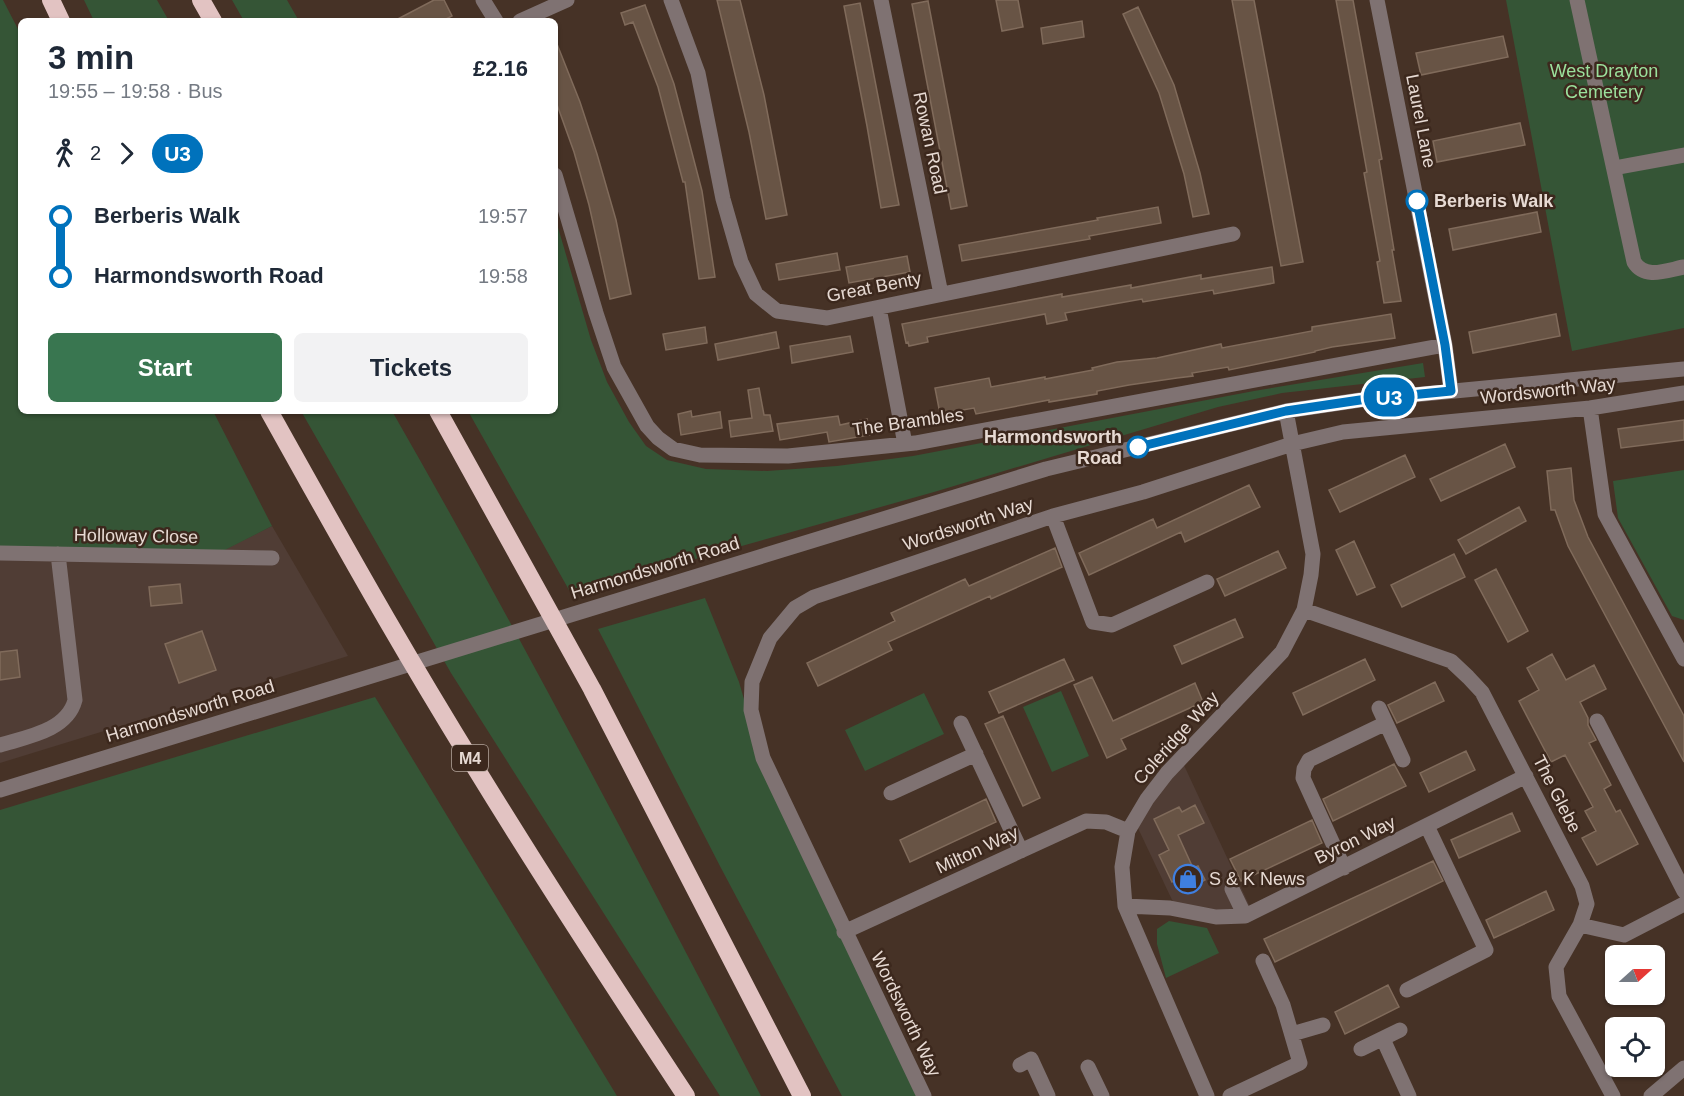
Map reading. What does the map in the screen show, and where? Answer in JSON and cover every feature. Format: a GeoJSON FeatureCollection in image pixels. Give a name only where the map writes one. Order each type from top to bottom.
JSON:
{"type":"FeatureCollection","features":[{"type":"Feature","properties":{"kind":"highway"},"geometry":{"type":"LineString","coordinates":[[51,0],[60,18]]}},
{"type":"Feature","properties":{"kind":"highway"},"geometry":{"type":"LineString","coordinates":[[201,0],[211,18]]}},
{"type":"Feature","properties":{"kind":"highway","name":"M4"},"geometry":{"type":"LineString","coordinates":[[271,414],[388,621],[460,742],[576,928],[686,1096]]}},
{"type":"Feature","properties":{"kind":"highway"},"geometry":{"type":"LineString","coordinates":[[440,414],[592,689],[802,1096]]}},
{"type":"Feature","properties":{"kind":"street"},"geometry":{"type":"LineString","coordinates":[[483,0],[494,18]]}},
{"type":"Feature","properties":{"kind":"street"},"geometry":{"type":"LineString","coordinates":[[527,18],[567,0]]}},
{"type":"Feature","properties":{"kind":"street","name":"Great Benty"},"geometry":{"type":"LineString","coordinates":[[671,0],[698,72],[723,199],[741,262],[756,294],[777,310],[826,318],[1233,234]]}},
{"type":"Feature","properties":{"kind":"street","name":"Rowan Road"},"geometry":{"type":"LineString","coordinates":[[881,0],[941,294]]}},
{"type":"Feature","properties":{"kind":"street","name":"Laurel Lane"},"geometry":{"type":"LineString","coordinates":[[1377,0],[1445,345],[1451,391]]}},
{"type":"Feature","properties":{"kind":"street"},"geometry":{"type":"LineString","coordinates":[[1577,0],[1634,262],[1646,273],[1684,267]]}},
{"type":"Feature","properties":{"kind":"street"},"geometry":{"type":"LineString","coordinates":[[1614,168],[1684,155]]}},
{"type":"Feature","properties":{"kind":"street","name":"The Brambles"},"geometry":{"type":"LineString","coordinates":[[558,185],[614,367],[647,426],[673,450],[700,455],[788,456],[905,444],[1445,345]]}},
{"type":"Feature","properties":{"kind":"street"},"geometry":{"type":"LineString","coordinates":[[879,308],[905,444]]}},
{"type":"Feature","properties":{"kind":"street","name":"Harmondsworth Road"},"geometry":{"type":"LineString","coordinates":[[0,790],[1046,469],[1286,411],[1360,400],[1684,369]]}},
{"type":"Feature","properties":{"kind":"street","name":"Wordsworth Way"},"geometry":{"type":"LineString","coordinates":[[924,1096],[763,758],[751,710],[752,682],[770,638],[795,608],[814,597],[1053,516],[1143,492],[1292,444],[1343,432],[1590,408],[1684,393]]}},
{"type":"Feature","properties":{"kind":"street"},"geometry":{"type":"LineString","coordinates":[[1590,408],[1605,514],[1679,639],[1684,659]]}},
{"type":"Feature","properties":{"kind":"street","name":"Coleridge Way"},"geometry":{"type":"LineString","coordinates":[[1207,1096],[1125,906],[1122,867],[1128,831],[1146,799],[1167,773],[1282,652],[1304,610],[1313,554],[1286,411]]}},
{"type":"Feature","properties":{"kind":"street"},"geometry":{"type":"LineString","coordinates":[[1053,516],[1093,622],[1112,624],[1206,582]]}},
{"type":"Feature","properties":{"kind":"street","name":"Holloway Close"},"geometry":{"type":"LineString","coordinates":[[0,553],[272,558]]}},
{"type":"Feature","properties":{"kind":"street"},"geometry":{"type":"LineString","coordinates":[[0,745],[51,728],[73,707],[75,700],[58,554]]}},
{"type":"Feature","properties":{"kind":"street","name":"The Glebe"},"geometry":{"type":"LineString","coordinates":[[1304,610],[1451,661],[1482,692],[1582,886],[1587,904],[1580,925],[1557,966],[1559,996],[1613,1096]]}},
{"type":"Feature","properties":{"kind":"street"},"geometry":{"type":"LineString","coordinates":[[1379,708],[1403,760]]}},
{"type":"Feature","properties":{"kind":"street"},"geometry":{"type":"LineString","coordinates":[[1597,721],[1684,891]]}},
{"type":"Feature","properties":{"kind":"street"},"geometry":{"type":"LineString","coordinates":[[961,723],[1021,851]]}},
{"type":"Feature","properties":{"kind":"street"},"geometry":{"type":"LineString","coordinates":[[1344,868],[1303,778],[1304,769],[1309,760],[1386,723]]}},
{"type":"Feature","properties":{"kind":"street"},"geometry":{"type":"LineString","coordinates":[[891,793],[976,754]]}},
{"type":"Feature","properties":{"kind":"street","name":"Byron Way"},"geometry":{"type":"LineString","coordinates":[[1125,906],[1170,908],[1216,917],[1245,916],[1526,776]]}},
{"type":"Feature","properties":{"kind":"street","name":"Milton Way"},"geometry":{"type":"LineString","coordinates":[[844,932],[1086,821],[1106,822],[1128,831]]}},
{"type":"Feature","properties":{"kind":"street"},"geometry":{"type":"LineString","coordinates":[[1407,990],[1486,950],[1428,826]]}},
{"type":"Feature","properties":{"kind":"street"},"geometry":{"type":"LineString","coordinates":[[1233,889],[1245,916]]}},
{"type":"Feature","properties":{"kind":"street"},"geometry":{"type":"LineString","coordinates":[[1580,925],[1624,935],[1684,904]]}},
{"type":"Feature","properties":{"kind":"street"},"geometry":{"type":"LineString","coordinates":[[1230,1096],[1300,1063],[1283,1005],[1263,961]]}},
{"type":"Feature","properties":{"kind":"street"},"geometry":{"type":"LineString","coordinates":[[1292,1034],[1323,1024]]}},
{"type":"Feature","properties":{"kind":"street"},"geometry":{"type":"LineString","coordinates":[[1361,1049],[1400,1030]]}},
{"type":"Feature","properties":{"kind":"street"},"geometry":{"type":"LineString","coordinates":[[1383,1039],[1409,1096]]}},
{"type":"Feature","properties":{"kind":"street"},"geometry":{"type":"LineString","coordinates":[[1020,1065],[1031,1059],[1048,1096]]}},
{"type":"Feature","properties":{"kind":"street"},"geometry":{"type":"LineString","coordinates":[[1088,1067],[1102,1096]]}},
{"type":"Feature","properties":{"kind":"street"},"geometry":{"type":"LineString","coordinates":[[1651,1096],[1684,1068]]}},
{"type":"Feature","properties":{"kind":"shaded area"},"geometry":{"type":"Polygon","coordinates":[[[272,526],[348,656],[0,763],[0,553],[210,557],[272,526]]]}},
{"type":"Feature","properties":{"kind":"shaded area"},"geometry":{"type":"Polygon","coordinates":[[[1182,761],[1251,909],[1217,914],[1174,904],[1136,824],[1182,761]]]}},
{"type":"Feature","properties":{"kind":"green space"},"geometry":{"type":"Polygon","coordinates":[[[0,0],[3,0],[18,29],[18,414],[215,414],[272,526],[211,557],[0,553],[0,0]]]}},
{"type":"Feature","properties":{"kind":"green space"},"geometry":{"type":"Polygon","coordinates":[[[84,0],[157,0],[167,18],[93,18],[84,0]]]}},
{"type":"Feature","properties":{"kind":"green space"},"geometry":{"type":"Polygon","coordinates":[[[232,0],[287,0],[297,18],[242,18],[232,0]]]}},
{"type":"Feature","properties":{"kind":"green space","name":"West Drayton Cemetery"},"geometry":{"type":"Polygon","coordinates":[[[1506,0],[1684,0],[1684,328],[1572,351],[1506,0]]]}},
{"type":"Feature","properties":{"kind":"green space"},"geometry":{"type":"Polygon","coordinates":[[[558,227],[591,340],[607,382],[629,422],[646,446],[667,460],[706,469],[767,471],[837,466],[913,456],[1254,391],[1423,363],[1425,377],[1282,393],[1218,407],[934,492],[674,565],[569,590],[470,414],[558,414],[558,227]]]}},
{"type":"Feature","properties":{"kind":"green space"},"geometry":{"type":"Polygon","coordinates":[[[303,414],[394,414],[534,666],[761,1096],[720,1096],[451,673],[303,414]]]}},
{"type":"Feature","properties":{"kind":"green space"},"geometry":{"type":"Polygon","coordinates":[[[1684,470],[1684,620],[1672,616],[1618,518],[1613,481],[1684,470]]]}},
{"type":"Feature","properties":{"kind":"green space"},"geometry":{"type":"Polygon","coordinates":[[[705,598],[739,682],[748,713],[753,749],[918,1096],[842,1096],[598,629],[705,598]]]}},
{"type":"Feature","properties":{"kind":"green space"},"geometry":{"type":"Polygon","coordinates":[[[1061,691],[1089,756],[1052,772],[1023,707],[1061,691]]]}},
{"type":"Feature","properties":{"kind":"green space"},"geometry":{"type":"Polygon","coordinates":[[[924,693],[944,734],[865,771],[845,730],[924,693]]]}},
{"type":"Feature","properties":{"kind":"green space"},"geometry":{"type":"Polygon","coordinates":[[[375,697],[617,1096],[0,1096],[0,810],[375,697]]]}},
{"type":"Feature","properties":{"kind":"green space"},"geometry":{"type":"Polygon","coordinates":[[[1169,921],[1207,928],[1219,953],[1166,978],[1157,944],[1157,929],[1169,921]]]}},
{"type":"Feature","properties":{"kind":"building"},"geometry":{"type":"Polygon","coordinates":[[[434,0],[444,0],[452,16],[448,18],[400,18],[434,0]]]}},
{"type":"Feature","properties":{"kind":"building"},"geometry":{"type":"Polygon","coordinates":[[[717,0],[740,0],[764,95],[787,215],[766,219],[749,132],[717,0]]]}},
{"type":"Feature","properties":{"kind":"building"},"geometry":{"type":"Polygon","coordinates":[[[996,0],[1018,0],[1023,27],[1002,31],[996,0]]]}},
{"type":"Feature","properties":{"kind":"building"},"geometry":{"type":"Polygon","coordinates":[[[1232,0],[1254,0],[1303,262],[1281,266],[1232,0]]]}},
{"type":"Feature","properties":{"kind":"building"},"geometry":{"type":"Polygon","coordinates":[[[1336,0],[1353,0],[1382,159],[1379,160],[1401,301],[1384,303],[1377,262],[1380,261],[1364,173],[1367,172],[1336,0]]]}},
{"type":"Feature","properties":{"kind":"building"},"geometry":{"type":"Polygon","coordinates":[[[928,1],[967,206],[951,209],[912,4],[928,1]]]}},
{"type":"Feature","properties":{"kind":"building"},"geometry":{"type":"Polygon","coordinates":[[[860,3],[899,205],[881,208],[844,6],[860,3]]]}},
{"type":"Feature","properties":{"kind":"building"},"geometry":{"type":"Polygon","coordinates":[[[645,5],[674,84],[702,191],[715,277],[699,279],[685,182],[683,182],[658,87],[633,22],[625,25],[621,13],[645,5]]]}},
{"type":"Feature","properties":{"kind":"building"},"geometry":{"type":"Polygon","coordinates":[[[1138,7],[1174,85],[1200,173],[1209,214],[1193,217],[1184,174],[1159,93],[1123,14],[1138,7]]]}},
{"type":"Feature","properties":{"kind":"building"},"geometry":{"type":"Polygon","coordinates":[[[1082,21],[1084,37],[1043,44],[1041,28],[1082,21]]]}},
{"type":"Feature","properties":{"kind":"building"},"geometry":{"type":"Polygon","coordinates":[[[1503,36],[1508,57],[1421,75],[1416,53],[1503,36]]]}},
{"type":"Feature","properties":{"kind":"building"},"geometry":{"type":"Polygon","coordinates":[[[558,47],[597,154],[616,220],[631,294],[610,299],[589,205],[558,107],[558,47]]]}},
{"type":"Feature","properties":{"kind":"building"},"geometry":{"type":"Polygon","coordinates":[[[1520,123],[1525,145],[1437,162],[1433,141],[1520,123]]]}},
{"type":"Feature","properties":{"kind":"building"},"geometry":{"type":"Polygon","coordinates":[[[1158,207],[1161,223],[1089,236],[1090,239],[962,261],[959,245],[1158,207]]]}},
{"type":"Feature","properties":{"kind":"building"},"geometry":{"type":"Polygon","coordinates":[[[1537,212],[1541,232],[1453,250],[1449,229],[1537,212]]]}},
{"type":"Feature","properties":{"kind":"building"},"geometry":{"type":"Polygon","coordinates":[[[837,253],[840,270],[779,280],[776,264],[837,253]]]}},
{"type":"Feature","properties":{"kind":"building"},"geometry":{"type":"Polygon","coordinates":[[[907,256],[910,272],[849,283],[846,267],[907,256]]]}},
{"type":"Feature","properties":{"kind":"building"},"geometry":{"type":"Polygon","coordinates":[[[1272,267],[1274,283],[1214,294],[1213,290],[1143,302],[1142,299],[1114,304],[1065,313],[1067,320],[1047,324],[1045,314],[927,337],[928,342],[909,346],[908,342],[906,343],[902,324],[1062,294],[1062,297],[1131,285],[1131,288],[1201,275],[1201,279],[1272,267]]]}},
{"type":"Feature","properties":{"kind":"building"},"geometry":{"type":"Polygon","coordinates":[[[1391,314],[1395,338],[1332,347],[1229,370],[1228,367],[1192,373],[1193,376],[1129,385],[1097,391],[1097,394],[1049,402],[1049,400],[976,414],[974,408],[940,414],[935,388],[989,378],[991,387],[1045,377],[1045,379],[1093,370],[1092,368],[1117,362],[1157,358],[1221,344],[1222,348],[1312,331],[1312,327],[1391,314]]]}},
{"type":"Feature","properties":{"kind":"building"},"geometry":{"type":"Polygon","coordinates":[[[1556,314],[1560,336],[1473,353],[1469,332],[1556,314]]]}},
{"type":"Feature","properties":{"kind":"building"},"geometry":{"type":"Polygon","coordinates":[[[705,327],[707,343],[666,350],[663,334],[705,327]]]}},
{"type":"Feature","properties":{"kind":"building"},"geometry":{"type":"Polygon","coordinates":[[[776,332],[779,348],[718,360],[715,344],[776,332]]]}},
{"type":"Feature","properties":{"kind":"building"},"geometry":{"type":"Polygon","coordinates":[[[850,336],[853,352],[792,363],[790,346],[850,336]]]}},
{"type":"Feature","properties":{"kind":"building"},"geometry":{"type":"Polygon","coordinates":[[[759,388],[764,415],[770,415],[773,431],[731,437],[729,421],[752,418],[748,390],[759,388]]]}},
{"type":"Feature","properties":{"kind":"building"},"geometry":{"type":"Polygon","coordinates":[[[691,411],[692,417],[720,412],[722,428],[681,435],[678,414],[691,411]]]}},
{"type":"Feature","properties":{"kind":"building"},"geometry":{"type":"Polygon","coordinates":[[[838,416],[840,425],[867,419],[870,435],[829,442],[827,432],[780,440],[777,424],[838,416]]]}},
{"type":"Feature","properties":{"kind":"building"},"geometry":{"type":"Polygon","coordinates":[[[1684,420],[1684,440],[1621,448],[1618,429],[1684,420]]]}},
{"type":"Feature","properties":{"kind":"building"},"geometry":{"type":"Polygon","coordinates":[[[1505,444],[1515,467],[1441,501],[1430,479],[1505,444]]]}},
{"type":"Feature","properties":{"kind":"building"},"geometry":{"type":"Polygon","coordinates":[[[1405,455],[1415,477],[1340,512],[1329,490],[1405,455]]]}},
{"type":"Feature","properties":{"kind":"building"},"geometry":{"type":"Polygon","coordinates":[[[1571,468],[1574,500],[1588,537],[1684,716],[1684,762],[1568,546],[1555,510],[1551,510],[1547,471],[1571,468]]]}},
{"type":"Feature","properties":{"kind":"building"},"geometry":{"type":"Polygon","coordinates":[[[1249,485],[1260,507],[1185,542],[1181,532],[1089,575],[1079,553],[1153,519],[1157,528],[1249,485]]]}},
{"type":"Feature","properties":{"kind":"building"},"geometry":{"type":"Polygon","coordinates":[[[1519,507],[1526,521],[1466,554],[1458,540],[1519,507]]]}},
{"type":"Feature","properties":{"kind":"building"},"geometry":{"type":"Polygon","coordinates":[[[1354,541],[1375,587],[1357,595],[1336,550],[1354,541]]]}},
{"type":"Feature","properties":{"kind":"building"},"geometry":{"type":"Polygon","coordinates":[[[1055,548],[1062,567],[991,599],[990,596],[888,642],[892,650],[818,686],[807,663],[895,621],[891,613],[965,579],[969,586],[1055,548]]]}},
{"type":"Feature","properties":{"kind":"building"},"geometry":{"type":"Polygon","coordinates":[[[1278,551],[1286,568],[1225,596],[1217,579],[1278,551]]]}},
{"type":"Feature","properties":{"kind":"building"},"geometry":{"type":"Polygon","coordinates":[[[1454,554],[1465,577],[1402,607],[1391,585],[1454,554]]]}},
{"type":"Feature","properties":{"kind":"building"},"geometry":{"type":"Polygon","coordinates":[[[1496,569],[1528,631],[1508,642],[1475,580],[1496,569]]]}},
{"type":"Feature","properties":{"kind":"building"},"geometry":{"type":"Polygon","coordinates":[[[180,584],[182,603],[151,606],[149,587],[180,584]]]}},
{"type":"Feature","properties":{"kind":"building"},"geometry":{"type":"Polygon","coordinates":[[[1235,619],[1243,637],[1182,664],[1174,646],[1235,619]]]}},
{"type":"Feature","properties":{"kind":"building"},"geometry":{"type":"Polygon","coordinates":[[[202,631],[216,670],[179,683],[165,644],[202,631]]]}},
{"type":"Feature","properties":{"kind":"building"},"geometry":{"type":"Polygon","coordinates":[[[17,650],[20,677],[0,680],[0,652],[17,650]]]}},
{"type":"Feature","properties":{"kind":"building"},"geometry":{"type":"Polygon","coordinates":[[[1552,654],[1566,680],[1594,665],[1606,689],[1580,702],[1596,740],[1589,743],[1611,785],[1604,789],[1616,812],[1620,810],[1638,844],[1597,865],[1582,838],[1596,831],[1585,811],[1593,807],[1565,755],[1551,762],[1519,701],[1539,690],[1527,668],[1552,654]]]}},
{"type":"Feature","properties":{"kind":"building"},"geometry":{"type":"Polygon","coordinates":[[[1064,659],[1074,680],[999,713],[989,692],[1064,659]]]}},
{"type":"Feature","properties":{"kind":"building"},"geometry":{"type":"Polygon","coordinates":[[[1365,659],[1375,680],[1303,715],[1293,693],[1365,659]]]}},
{"type":"Feature","properties":{"kind":"building"},"geometry":{"type":"Polygon","coordinates":[[[1092,677],[1113,721],[1195,683],[1203,702],[1121,739],[1126,749],[1107,758],[1074,685],[1092,677]]]}},
{"type":"Feature","properties":{"kind":"building"},"geometry":{"type":"Polygon","coordinates":[[[1435,682],[1444,701],[1397,723],[1388,705],[1435,682]]]}},
{"type":"Feature","properties":{"kind":"building"},"geometry":{"type":"Polygon","coordinates":[[[1003,716],[1040,798],[1023,806],[985,724],[1003,716]]]}},
{"type":"Feature","properties":{"kind":"building"},"geometry":{"type":"Polygon","coordinates":[[[1466,751],[1475,770],[1429,792],[1420,773],[1466,751]]]}},
{"type":"Feature","properties":{"kind":"building"},"geometry":{"type":"Polygon","coordinates":[[[1394,764],[1406,786],[1333,821],[1323,799],[1394,764]]]}},
{"type":"Feature","properties":{"kind":"building"},"geometry":{"type":"Polygon","coordinates":[[[986,799],[996,822],[910,862],[900,840],[986,799]]]}},
{"type":"Feature","properties":{"kind":"building"},"geometry":{"type":"Polygon","coordinates":[[[1195,805],[1204,823],[1178,835],[1193,868],[1198,866],[1205,880],[1184,891],[1178,879],[1172,882],[1159,855],[1169,850],[1154,819],[1179,807],[1182,812],[1195,805]]]}},
{"type":"Feature","properties":{"kind":"building"},"geometry":{"type":"Polygon","coordinates":[[[1512,813],[1520,831],[1459,858],[1451,840],[1512,813]]]}},
{"type":"Feature","properties":{"kind":"building"},"geometry":{"type":"Polygon","coordinates":[[[1312,820],[1322,843],[1241,881],[1230,859],[1312,820]]]}},
{"type":"Feature","properties":{"kind":"building"},"geometry":{"type":"Polygon","coordinates":[[[1433,861],[1443,881],[1275,962],[1264,939],[1433,861]]]}},
{"type":"Feature","properties":{"kind":"building"},"geometry":{"type":"Polygon","coordinates":[[[1546,891],[1554,910],[1494,938],[1486,920],[1546,891]]]}},
{"type":"Feature","properties":{"kind":"building"},"geometry":{"type":"Polygon","coordinates":[[[1388,985],[1399,1007],[1345,1034],[1335,1012],[1388,985]]]}},
{"type":"Feature","properties":{"kind":"bus line","name":"U3"},"geometry":{"type":"LineString","coordinates":[[1138,447],[1286,411],[1360,400],[1451,391],[1445,345],[1417,201]]}},
{"type":"Feature","properties":{"kind":"place","name":"Berberis Walk"},"geometry":{"type":"Point","coordinates":[1417,201]}},
{"type":"Feature","properties":{"kind":"place","name":"Harmondsworth Road"},"geometry":{"type":"Point","coordinates":[1138,447]}},
{"type":"Feature","properties":{"kind":"place","name":"S & K News"},"geometry":{"type":"Point","coordinates":[1188,879]}}]}
